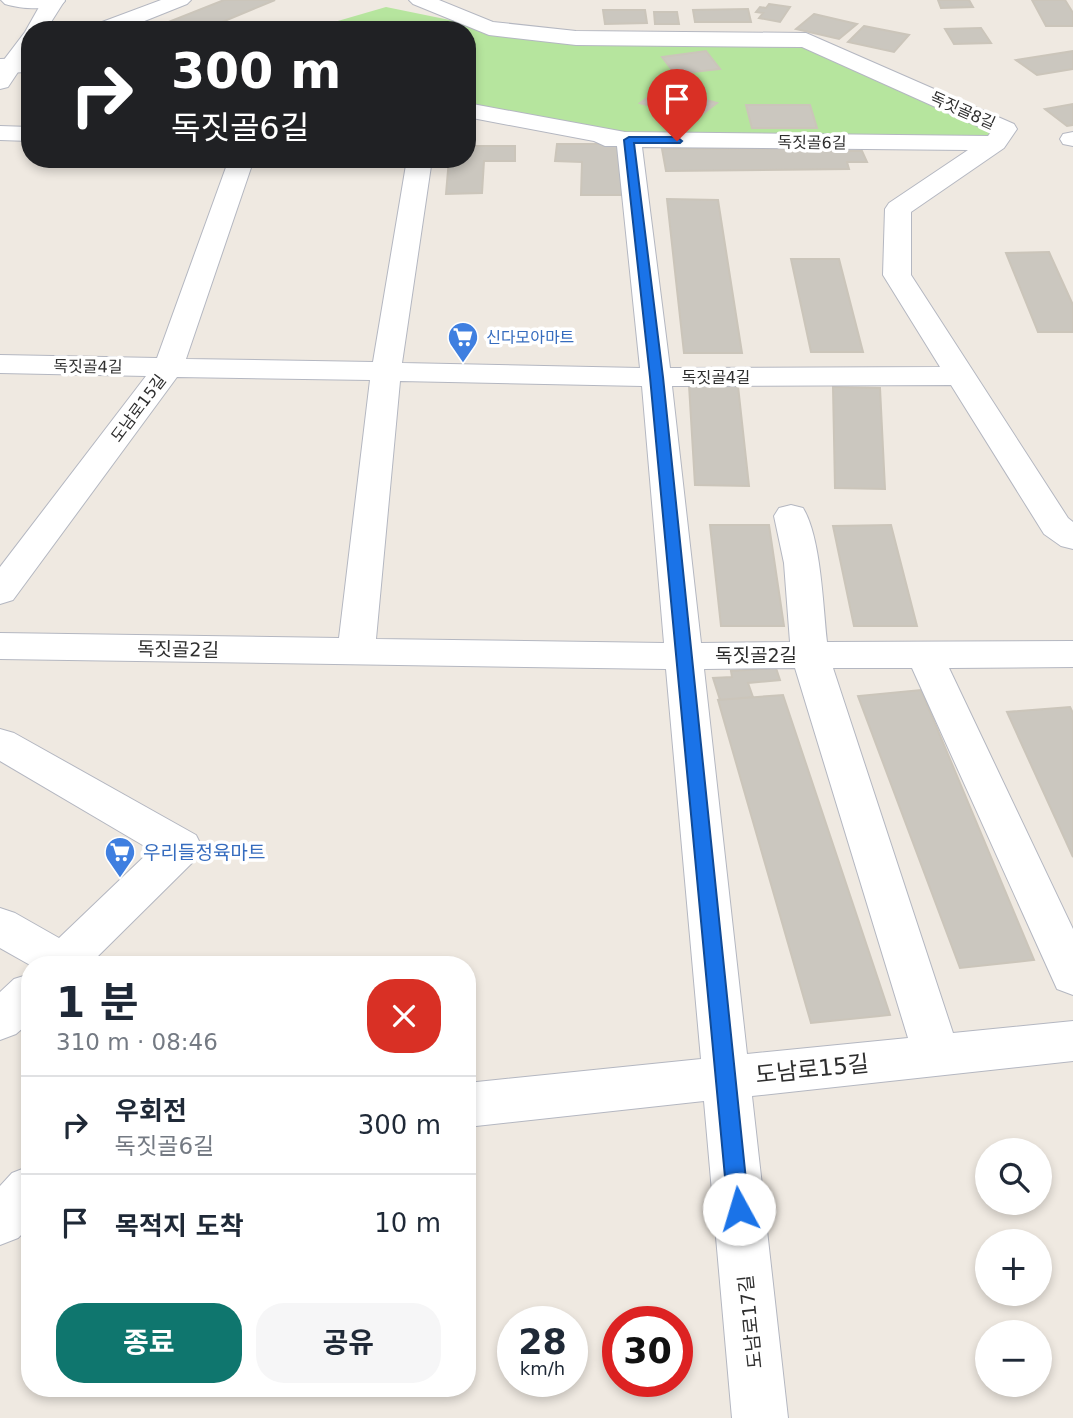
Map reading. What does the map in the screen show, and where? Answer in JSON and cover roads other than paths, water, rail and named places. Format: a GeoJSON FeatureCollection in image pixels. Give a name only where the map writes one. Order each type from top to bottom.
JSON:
{"type":"FeatureCollection","features":[{"type":"Feature","properties":{"kind":"street"},"geometry":{"type":"LineString","coordinates":[[12,0],[54,0]]}},
{"type":"Feature","properties":{"kind":"street"},"geometry":{"type":"LineString","coordinates":[[41,21],[54,0]]}},
{"type":"Feature","properties":{"kind":"street"},"geometry":{"type":"LineString","coordinates":[[125,21],[180,0]]}},
{"type":"Feature","properties":{"kind":"street","name":"독짓골8길"},"geometry":{"type":"LineString","coordinates":[[420,0],[474,21]]}},
{"type":"Feature","properties":{"kind":"street","name":"독짓골8길"},"geometry":{"type":"LineString","coordinates":[[476,22],[489,27],[576,38],[806,40],[1005,129],[995,143],[898,209],[897,275],[962,376],[1067,529]]}},
{"type":"Feature","properties":{"kind":"street","name":"독짓골6길"},"geometry":{"type":"LineString","coordinates":[[476,112],[629,140]]}},
{"type":"Feature","properties":{"kind":"street"},"geometry":{"type":"LineString","coordinates":[[0,133],[21,134]]}},
{"type":"Feature","properties":{"kind":"street","name":"독짓골6길"},"geometry":{"type":"LineString","coordinates":[[476,135],[629,140],[995,143]]}},
{"type":"Feature","properties":{"kind":"street","name":"도남로17길"},"geometry":{"type":"LineString","coordinates":[[629,140],[656,377],[760,1418]]}},
{"type":"Feature","properties":{"kind":"street","name":"도남로15길"},"geometry":{"type":"LineString","coordinates":[[0,592],[168,368],[239,168]]}},
{"type":"Feature","properties":{"kind":"street"},"geometry":{"type":"LineString","coordinates":[[356,651],[386,372],[419,168]]}},
{"type":"Feature","properties":{"kind":"street","name":"독짓골4길"},"geometry":{"type":"LineString","coordinates":[[0,364],[656,377],[962,376]]}},
{"type":"Feature","properties":{"kind":"street"},"geometry":{"type":"LineString","coordinates":[[790,516],[802,563],[810,655],[937,1056]]}},
{"type":"Feature","properties":{"kind":"street","name":"독짓골2길"},"geometry":{"type":"LineString","coordinates":[[0,646],[682,655],[924,654],[1070,660]]}},
{"type":"Feature","properties":{"kind":"street"},"geometry":{"type":"LineString","coordinates":[[924,654],[1073,976]]}},
{"type":"Feature","properties":{"kind":"street"},"geometry":{"type":"LineString","coordinates":[[0,743],[181,847],[72,956]]}},
{"type":"Feature","properties":{"kind":"street"},"geometry":{"type":"LineString","coordinates":[[0,926],[51,956]]}},
{"type":"Feature","properties":{"kind":"street"},"geometry":{"type":"LineString","coordinates":[[0,1020],[21,1001]]}},
{"type":"Feature","properties":{"kind":"street","name":"도남로15길"},"geometry":{"type":"LineString","coordinates":[[476,1104],[1073,1041]]}},
{"type":"Feature","properties":{"kind":"street"},"geometry":{"type":"LineString","coordinates":[[0,1221],[21,1199]]}},
{"type":"Feature","properties":{"kind":"place","name":"신다모아마트"},"geometry":{"type":"Point","coordinates":[463,364]}},
{"type":"Feature","properties":{"kind":"place","name":"우리들정육마트"},"geometry":{"type":"Point","coordinates":[120,879]}}]}
